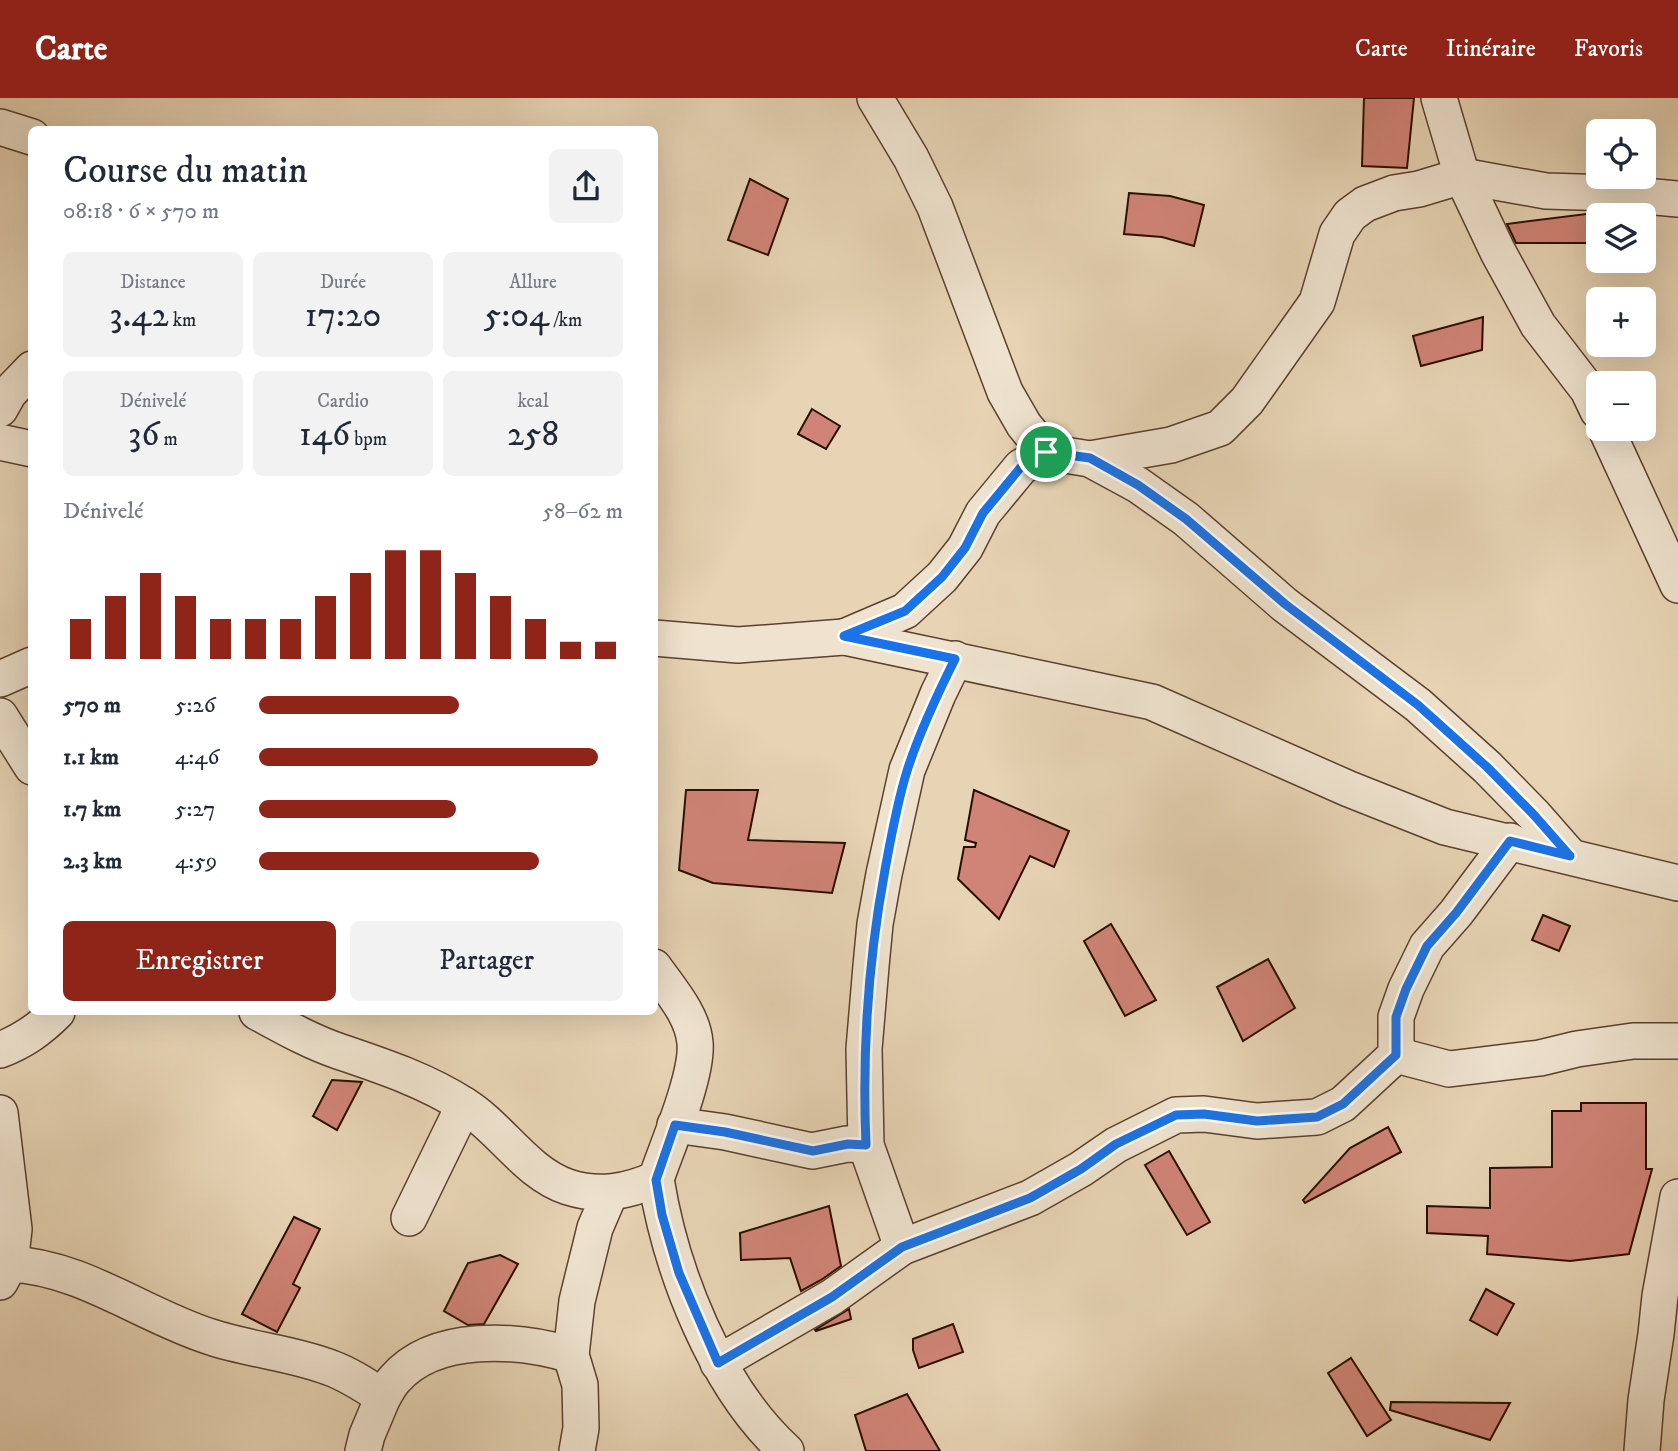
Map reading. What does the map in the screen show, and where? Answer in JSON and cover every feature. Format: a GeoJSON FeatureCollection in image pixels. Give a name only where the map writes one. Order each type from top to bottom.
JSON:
{"type":"FeatureCollection","features":[{"type":"Feature","properties":{"kind":"street"},"geometry":{"type":"LineString","coordinates":[[875,98],[911,158],[934,207],[1005,392],[1024,425],[1046,452]]}},
{"type":"Feature","properties":{"kind":"street"},"geometry":{"type":"LineString","coordinates":[[1439,98],[1462,176],[1498,251],[1538,325],[1586,387]]}},
{"type":"Feature","properties":{"kind":"street"},"geometry":{"type":"LineString","coordinates":[[0,127],[28,136]]}},
{"type":"Feature","properties":{"kind":"street"},"geometry":{"type":"LineString","coordinates":[[844,636],[905,611],[942,577],[965,548],[983,513],[1021,467],[1046,452],[1090,458],[1171,445],[1220,428],[1247,401],[1317,302],[1337,234],[1350,215],[1365,204],[1394,193],[1419,190],[1462,176],[1546,191],[1678,199]]}},
{"type":"Feature","properties":{"kind":"street"},"geometry":{"type":"LineString","coordinates":[[0,409],[9,393],[28,373]]}},
{"type":"Feature","properties":{"kind":"street"},"geometry":{"type":"LineString","coordinates":[[1612,441],[1678,585]]}},
{"type":"Feature","properties":{"kind":"street"},"geometry":{"type":"LineString","coordinates":[[0,442],[28,448]]}},
{"type":"Feature","properties":{"kind":"street"},"geometry":{"type":"LineString","coordinates":[[1090,458],[1138,485],[1186,519],[1285,604],[1418,705],[1487,767],[1570,856]]}},
{"type":"Feature","properties":{"kind":"street"},"geometry":{"type":"LineString","coordinates":[[658,646],[738,645],[844,636],[1152,702],[1349,789],[1445,827],[1678,883]]}},
{"type":"Feature","properties":{"kind":"street"},"geometry":{"type":"LineString","coordinates":[[902,1247],[866,1145],[864,1049],[875,924],[907,770],[955,659]]}},
{"type":"Feature","properties":{"kind":"street"},"geometry":{"type":"LineString","coordinates":[[0,679],[28,667]]}},
{"type":"Feature","properties":{"kind":"street"},"geometry":{"type":"LineString","coordinates":[[0,716],[28,761]]}},
{"type":"Feature","properties":{"kind":"street"},"geometry":{"type":"LineString","coordinates":[[718,1363],[832,1297],[902,1247],[1030,1198],[1081,1169],[1116,1144],[1176,1115],[1204,1114],[1257,1121],[1317,1117],[1343,1104],[1396,1055],[1396,1017],[1427,946],[1456,913],[1510,841]]}},
{"type":"Feature","properties":{"kind":"street"},"geometry":{"type":"LineString","coordinates":[[658,973],[683,1008],[691,1025],[695,1044],[692,1073],[656,1180],[662,1215],[679,1273],[718,1363],[755,1415],[786,1451]]}},
{"type":"Feature","properties":{"kind":"street"},"geometry":{"type":"LineString","coordinates":[[0,1050],[24,1040],[54,1015]]}},
{"type":"Feature","properties":{"kind":"street"},"geometry":{"type":"LineString","coordinates":[[263,1015],[312,1040],[404,1073],[464,1105],[481,1117],[544,1175],[565,1186],[586,1192],[610,1193],[637,1188],[656,1180]]}},
{"type":"Feature","properties":{"kind":"street"},"geometry":{"type":"LineString","coordinates":[[1396,1055],[1449,1069],[1540,1058],[1577,1049],[1633,1041],[1678,1041]]}},
{"type":"Feature","properties":{"kind":"street"},"geometry":{"type":"LineString","coordinates":[[409,1218],[464,1105]]}},
{"type":"Feature","properties":{"kind":"street"},"geometry":{"type":"LineString","coordinates":[[0,1113],[14,1229],[5,1273],[29,1265],[53,1270],[168,1321],[214,1338],[328,1367],[383,1397]]}},
{"type":"Feature","properties":{"kind":"street"},"geometry":{"type":"LineString","coordinates":[[675,1125],[725,1132],[813,1151],[848,1144],[866,1145]]}},
{"type":"Feature","properties":{"kind":"street"},"geometry":{"type":"LineString","coordinates":[[577,1451],[581,1428],[580,1385],[570,1355],[577,1301],[595,1228],[610,1193]]}},
{"type":"Feature","properties":{"kind":"street"},"geometry":{"type":"LineString","coordinates":[[1642,1451],[1660,1296],[1678,1197]]}},
{"type":"Feature","properties":{"kind":"street"},"geometry":{"type":"LineString","coordinates":[[363,1451],[383,1397],[394,1379],[430,1354],[453,1348],[513,1343],[547,1348],[570,1355]]}},
{"type":"Feature","properties":{"kind":"building"},"geometry":{"type":"Polygon","coordinates":[[[1364,98],[1414,98],[1407,168],[1362,166],[1364,98]]]}},
{"type":"Feature","properties":{"kind":"building"},"geometry":{"type":"Polygon","coordinates":[[[750,179],[788,199],[768,255],[728,240],[750,179]]]}},
{"type":"Feature","properties":{"kind":"building"},"geometry":{"type":"Polygon","coordinates":[[[1129,193],[1170,196],[1204,205],[1194,246],[1162,237],[1124,234],[1129,193]]]}},
{"type":"Feature","properties":{"kind":"building"},"geometry":{"type":"Polygon","coordinates":[[[1586,214],[1586,243],[1516,243],[1507,224],[1586,214]]]}},
{"type":"Feature","properties":{"kind":"building"},"geometry":{"type":"Polygon","coordinates":[[[1483,317],[1482,350],[1421,366],[1413,336],[1483,317]]]}},
{"type":"Feature","properties":{"kind":"building"},"geometry":{"type":"Polygon","coordinates":[[[812,409],[840,426],[826,449],[798,434],[812,409]]]}},
{"type":"Feature","properties":{"kind":"building"},"geometry":{"type":"Polygon","coordinates":[[[686,790],[758,790],[748,840],[845,843],[832,893],[713,883],[679,870],[686,790]]]}},
{"type":"Feature","properties":{"kind":"building"},"geometry":{"type":"Polygon","coordinates":[[[974,790],[1069,831],[1054,867],[1030,856],[999,919],[958,879],[964,847],[975,847],[976,843],[965,840],[974,790]]]}},
{"type":"Feature","properties":{"kind":"building"},"geometry":{"type":"Polygon","coordinates":[[[1543,915],[1570,926],[1559,951],[1532,940],[1543,915]]]}},
{"type":"Feature","properties":{"kind":"building"},"geometry":{"type":"Polygon","coordinates":[[[1111,924],[1156,1000],[1125,1016],[1084,941],[1111,924]]]}},
{"type":"Feature","properties":{"kind":"building"},"geometry":{"type":"Polygon","coordinates":[[[1268,959],[1295,1008],[1243,1041],[1217,987],[1268,959]]]}},
{"type":"Feature","properties":{"kind":"building"},"geometry":{"type":"Polygon","coordinates":[[[332,1080],[362,1082],[337,1130],[313,1116],[332,1080]]]}},
{"type":"Feature","properties":{"kind":"building"},"geometry":{"type":"Polygon","coordinates":[[[1581,1103],[1646,1103],[1646,1169],[1652,1169],[1629,1254],[1570,1261],[1487,1254],[1488,1236],[1427,1233],[1427,1206],[1490,1208],[1490,1168],[1552,1167],[1552,1111],[1581,1111],[1581,1103]]]}},
{"type":"Feature","properties":{"kind":"building"},"geometry":{"type":"Polygon","coordinates":[[[1388,1127],[1401,1152],[1305,1203],[1303,1200],[1350,1148],[1388,1127]]]}},
{"type":"Feature","properties":{"kind":"building"},"geometry":{"type":"Polygon","coordinates":[[[1169,1151],[1210,1222],[1187,1235],[1145,1165],[1169,1151]]]}},
{"type":"Feature","properties":{"kind":"building"},"geometry":{"type":"Polygon","coordinates":[[[829,1206],[841,1266],[821,1280],[801,1291],[790,1258],[741,1260],[740,1233],[829,1206]]]}},
{"type":"Feature","properties":{"kind":"building"},"geometry":{"type":"Polygon","coordinates":[[[294,1217],[320,1229],[293,1284],[300,1288],[277,1332],[242,1314],[294,1217]]]}},
{"type":"Feature","properties":{"kind":"building"},"geometry":{"type":"Polygon","coordinates":[[[500,1255],[518,1264],[484,1324],[468,1325],[444,1311],[468,1263],[500,1255]]]}},
{"type":"Feature","properties":{"kind":"building"},"geometry":{"type":"Polygon","coordinates":[[[1486,1289],[1514,1304],[1497,1335],[1470,1320],[1486,1289]]]}},
{"type":"Feature","properties":{"kind":"building"},"geometry":{"type":"Polygon","coordinates":[[[849,1309],[851,1319],[815,1330],[849,1309]]]}},
{"type":"Feature","properties":{"kind":"building"},"geometry":{"type":"Polygon","coordinates":[[[953,1324],[963,1352],[919,1368],[913,1350],[913,1339],[953,1324]]]}},
{"type":"Feature","properties":{"kind":"building"},"geometry":{"type":"Polygon","coordinates":[[[1351,1358],[1391,1420],[1367,1436],[1328,1373],[1351,1358]]]}},
{"type":"Feature","properties":{"kind":"building"},"geometry":{"type":"Polygon","coordinates":[[[907,1394],[940,1451],[866,1451],[855,1415],[907,1394]]]}},
{"type":"Feature","properties":{"kind":"building"},"geometry":{"type":"Polygon","coordinates":[[[1391,1402],[1510,1403],[1490,1440],[1390,1410],[1391,1402]]]}},
{"type":"Feature","properties":{"kind":"route"},"geometry":{"type":"LineString","coordinates":[[1046,452],[1090,458],[1138,485],[1186,519],[1285,604],[1418,705],[1487,767],[1570,856],[1510,841],[1456,913],[1427,946],[1396,1017],[1396,1055],[1343,1104],[1317,1117],[1287,1120],[1257,1121],[1204,1114],[1176,1115],[1116,1144],[1081,1169],[1030,1198],[902,1247],[832,1297],[718,1363],[679,1273],[662,1215],[656,1180],[675,1125],[725,1132],[813,1151],[848,1144],[866,1145],[864,1049],[875,924],[892,828],[907,770],[955,659],[844,636],[905,611],[942,577],[965,548],[983,513],[1021,467],[1046,452]]}}]}
